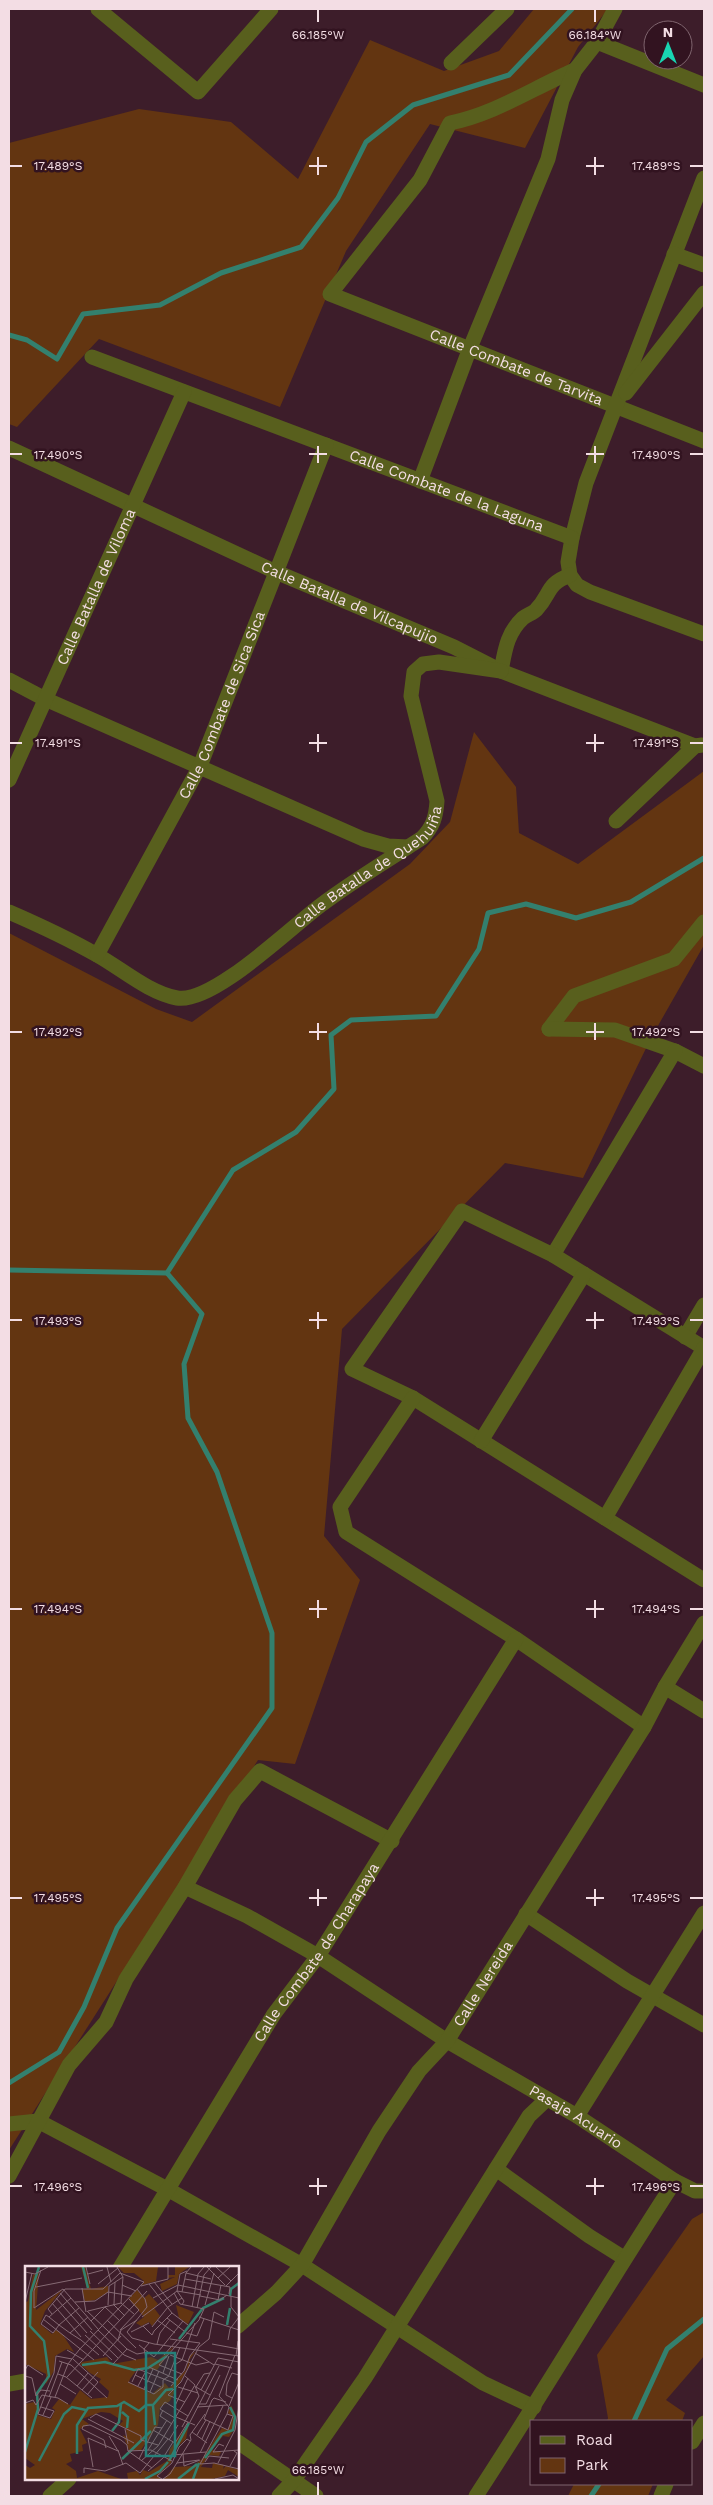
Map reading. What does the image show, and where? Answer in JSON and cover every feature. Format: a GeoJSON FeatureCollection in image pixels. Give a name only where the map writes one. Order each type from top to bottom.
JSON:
{"type":"FeatureCollection","features":[{"type":"Feature","properties":{"kind":"street"},"geometry":{"type":"LineString","coordinates":[[98,9],[198,92],[270,9]]}},
{"type":"Feature","properties":{"kind":"street"},"geometry":{"type":"LineString","coordinates":[[451,63],[507,9]]}},
{"type":"Feature","properties":{"kind":"street"},"geometry":{"type":"LineString","coordinates":[[420,481],[470,348],[548,159],[562,100],[575,70],[597,42],[615,9]]}},
{"type":"Feature","properties":{"kind":"street"},"geometry":{"type":"LineString","coordinates":[[597,42],[704,85]]}},
{"type":"Feature","properties":{"kind":"street","name":"Calle Combate de Tarvita"},"geometry":{"type":"LineString","coordinates":[[575,70],[541,85],[494,110],[470,119],[450,123],[420,180],[330,294],[704,441]]}},
{"type":"Feature","properties":{"kind":"street"},"geometry":{"type":"LineString","coordinates":[[704,178],[586,483],[568,562],[570,575],[577,585],[590,592],[704,634]]}},
{"type":"Feature","properties":{"kind":"street"},"geometry":{"type":"LineString","coordinates":[[674,254],[704,265]]}},
{"type":"Feature","properties":{"kind":"street"},"geometry":{"type":"LineString","coordinates":[[616,406],[704,293]]}},
{"type":"Feature","properties":{"kind":"street","name":"Calle Combate de la Laguna"},"geometry":{"type":"LineString","coordinates":[[92,357],[572,538]]}},
{"type":"Feature","properties":{"kind":"street","name":"Calle Batalla de Viloma"},"geometry":{"type":"LineString","coordinates":[[9,780],[184,392]]}},
{"type":"Feature","properties":{"kind":"street","name":"Calle Combate de Sica Sica"},"geometry":{"type":"LineString","coordinates":[[97,955],[200,766],[326,446]]}},
{"type":"Feature","properties":{"kind":"street","name":"Calle Batalla de Vilcapujio"},"geometry":{"type":"LineString","coordinates":[[9,448],[276,572],[454,647],[501,671],[699,745]]}},
{"type":"Feature","properties":{"kind":"street"},"geometry":{"type":"LineString","coordinates":[[501,671],[505,646],[512,630],[525,617],[536,610],[551,585],[570,575]]}},
{"type":"Feature","properties":{"kind":"street","name":"Calle Batalla de Quehuiña"},"geometry":{"type":"LineString","coordinates":[[9,912],[97,955],[156,990],[178,998],[196,997],[212,990],[294,929],[320,906],[408,847],[430,829],[436,817],[437,801],[411,696],[414,672],[423,664],[439,662],[501,671]]}},
{"type":"Feature","properties":{"kind":"street"},"geometry":{"type":"LineString","coordinates":[[9,680],[45,699],[363,839],[388,846],[408,847]]}},
{"type":"Feature","properties":{"kind":"street"},"geometry":{"type":"LineString","coordinates":[[616,821],[699,745]]}},
{"type":"Feature","properties":{"kind":"street"},"geometry":{"type":"LineString","coordinates":[[704,922],[674,959],[574,996],[549,1029],[615,1030],[675,1051],[704,1066]]}},
{"type":"Feature","properties":{"kind":"street"},"geometry":{"type":"LineString","coordinates":[[553,1255],[675,1051]]}},
{"type":"Feature","properties":{"kind":"street"},"geometry":{"type":"LineString","coordinates":[[604,1518],[704,1348],[553,1255],[462,1211],[352,1370],[413,1398],[604,1518],[704,1580]]}},
{"type":"Feature","properties":{"kind":"street"},"geometry":{"type":"LineString","coordinates":[[481,1441],[584,1274]]}},
{"type":"Feature","properties":{"kind":"street"},"geometry":{"type":"LineString","coordinates":[[685,1336],[704,1305]]}},
{"type":"Feature","properties":{"kind":"street"},"geometry":{"type":"LineString","coordinates":[[413,1398],[340,1507],[346,1532],[516,1639],[644,1727]]}},
{"type":"Feature","properties":{"kind":"street","name":"Calle Nereida"},"geometry":{"type":"LineString","coordinates":[[239,2325],[276,2293],[302,2265],[379,2131],[420,2071],[448,2041],[644,1727],[665,1687],[704,1623]]}},
{"type":"Feature","properties":{"kind":"street","name":"Calle Combate de Charapaya"},"geometry":{"type":"LineString","coordinates":[[121,2266],[274,2014],[318,1956],[392,1841],[516,1639]]}},
{"type":"Feature","properties":{"kind":"street"},"geometry":{"type":"LineString","coordinates":[[665,1687],[704,1711]]}},
{"type":"Feature","properties":{"kind":"street"},"geometry":{"type":"LineString","coordinates":[[9,2176],[69,2065],[106,2022],[126,1978],[185,1887],[235,1800],[260,1771],[392,1841]]}},
{"type":"Feature","properties":{"kind":"street","name":"Pasaje Acuario"},"geometry":{"type":"LineString","coordinates":[[185,1887],[247,1916],[318,1956],[448,2041],[576,2116],[675,2181],[695,2191],[704,2191]]}},
{"type":"Feature","properties":{"kind":"street"},"geometry":{"type":"LineString","coordinates":[[576,2116],[704,1913]]}},
{"type":"Feature","properties":{"kind":"street"},"geometry":{"type":"LineString","coordinates":[[526,1914],[627,1981],[653,1994],[704,2025]]}},
{"type":"Feature","properties":{"kind":"street"},"geometry":{"type":"LineString","coordinates":[[279,2496],[294,2480],[398,2326],[529,2116],[547,2099]]}},
{"type":"Feature","properties":{"kind":"street"},"geometry":{"type":"LineString","coordinates":[[9,2124],[38,2121],[169,2190],[302,2265],[483,2383],[534,2407]]}},
{"type":"Feature","properties":{"kind":"street"},"geometry":{"type":"LineString","coordinates":[[496,2169],[589,2236],[624,2258]]}},
{"type":"Feature","properties":{"kind":"street"},"geometry":{"type":"LineString","coordinates":[[476,2496],[534,2407],[624,2258],[675,2181]]}},
{"type":"Feature","properties":{"kind":"street"},"geometry":{"type":"LineString","coordinates":[[9,2384],[25,2381]]}},
{"type":"Feature","properties":{"kind":"street"},"geometry":{"type":"LineString","coordinates":[[693,2440],[704,2423]]}},
{"type":"Feature","properties":{"kind":"street"},"geometry":{"type":"LineString","coordinates":[[239,2443],[316,2496]]}},
{"type":"Feature","properties":{"kind":"street"},"geometry":{"type":"LineString","coordinates":[[50,2496],[68,2480]]}},
{"type":"Feature","properties":{"kind":"green space"},"geometry":{"type":"Polygon","coordinates":[[[534,9],[608,9],[578,47],[525,148],[430,124],[346,251],[280,407],[99,339],[17,427],[9,424],[9,143],[139,109],[231,122],[298,179],[370,40],[444,71],[499,51],[534,9]]]}},
{"type":"Feature","properties":{"kind":"green space"},"geometry":{"type":"Polygon","coordinates":[[[474,732],[516,787],[519,833],[578,864],[704,771],[704,945],[651,1038],[583,1178],[505,1163],[342,1329],[324,1536],[360,1580],[295,1764],[258,1760],[9,2150],[9,933],[156,1009],[192,1022],[410,864],[450,822],[474,732]]]}},
{"type":"Feature","properties":{"kind":"green space"},"geometry":{"type":"Polygon","coordinates":[[[704,2212],[704,2356],[666,2400],[685,2413],[682,2420],[607,2420],[597,2355],[692,2219],[704,2212]]]}},
{"type":"Feature","properties":{"kind":"green space"},"geometry":{"type":"Polygon","coordinates":[[[574,2485],[653,2485],[648,2496],[568,2496],[574,2485]]]}},
{"type":"Feature","properties":{"kind":"waterway"},"geometry":{"type":"LineString","coordinates":[[9,335],[27,340],[57,359],[83,314],[160,305],[221,273],[301,247],[338,198],[366,142],[413,105],[509,75],[572,9]]}},
{"type":"Feature","properties":{"kind":"waterway"},"geometry":{"type":"LineString","coordinates":[[9,1270],[167,1273],[233,1170],[296,1132],[334,1089],[331,1035],[351,1020],[436,1016],[479,949],[488,913],[526,904],[576,918],[631,902],[704,858]]}},
{"type":"Feature","properties":{"kind":"waterway"},"geometry":{"type":"LineString","coordinates":[[9,2083],[59,2052],[84,2007],[117,1928],[272,1708],[272,1633],[217,1472],[188,1418],[184,1364],[202,1314],[167,1273]]}},
{"type":"Feature","properties":{"kind":"waterway"},"geometry":{"type":"LineString","coordinates":[[634,2420],[667,2349],[704,2319]]}},
{"type":"Feature","properties":{"kind":"waterway"},"geometry":{"type":"LineString","coordinates":[[591,2496],[598,2485]]}}]}
